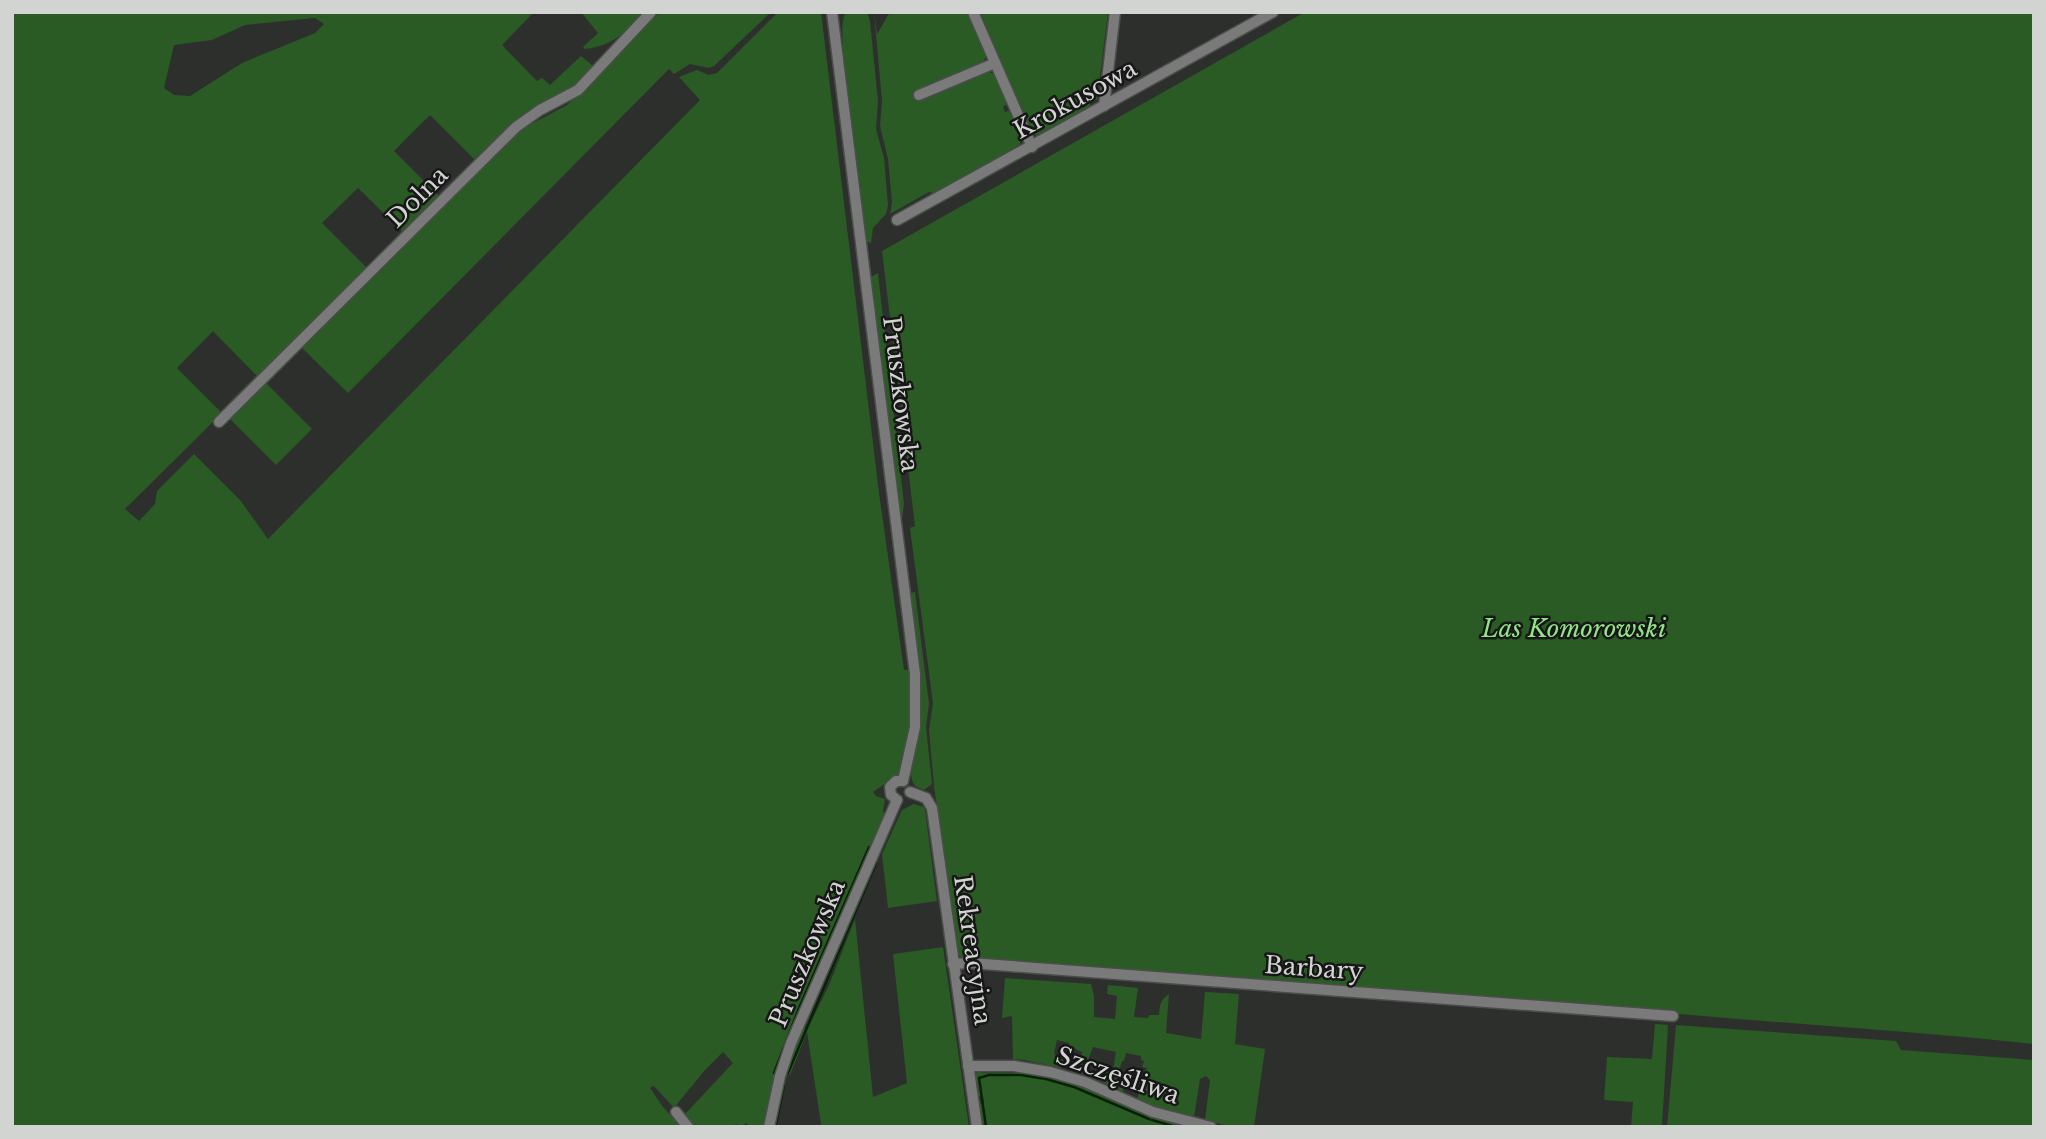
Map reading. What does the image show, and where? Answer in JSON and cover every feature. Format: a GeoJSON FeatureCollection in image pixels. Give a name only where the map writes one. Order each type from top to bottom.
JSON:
{"type":"FeatureCollection","features":[{"type":"Feature","properties":{"kind":"street","name":"Dolna"},"geometry":{"type":"LineString","coordinates":[[219,422],[516,127],[540,110],[579,90],[651,12]]}},
{"type":"Feature","properties":{"kind":"street","name":"Pruszkowska"},"geometry":{"type":"LineString","coordinates":[[832,12],[915,674],[915,727],[903,780]]}},
{"type":"Feature","properties":{"kind":"street"},"geometry":{"type":"LineString","coordinates":[[973,12],[1032,147]]}},
{"type":"Feature","properties":{"kind":"street"},"geometry":{"type":"LineString","coordinates":[[1104,106],[1115,12]]}},
{"type":"Feature","properties":{"kind":"street","name":"Krokusowa"},"geometry":{"type":"LineString","coordinates":[[897,220],[1273,12]]}},
{"type":"Feature","properties":{"kind":"street"},"geometry":{"type":"LineString","coordinates":[[919,95],[995,63]]}},
{"type":"Feature","properties":{"kind":"street"},"geometry":{"type":"LineString","coordinates":[[903,780],[909,785],[910,792],[904,800],[897,800],[891,794],[890,787],[895,781],[903,780]]}},
{"type":"Feature","properties":{"kind":"street","name":"Rekreacyjna"},"geometry":{"type":"LineString","coordinates":[[910,792],[926,798],[932,805],[977,1127]]}},
{"type":"Feature","properties":{"kind":"street","name":"Pruszkowska"},"geometry":{"type":"LineString","coordinates":[[769,1127],[780,1076],[791,1042],[897,800]]}},
{"type":"Feature","properties":{"kind":"street","name":"Barbary"},"geometry":{"type":"LineString","coordinates":[[953,964],[1145,975],[1674,1016]]}},
{"type":"Feature","properties":{"kind":"street","name":"Szczęśliwa"},"geometry":{"type":"LineString","coordinates":[[968,1066],[1014,1066],[1050,1072],[1085,1082],[1146,1109],[1211,1127]]}},
{"type":"Feature","properties":{"kind":"street"},"geometry":{"type":"LineString","coordinates":[[676,1112],[688,1127]]}},
{"type":"Feature","properties":{"kind":"green space"},"geometry":{"type":"Polygon","coordinates":[[[12,12],[534,12],[502,45],[537,81],[542,78],[550,85],[581,56],[592,65],[591,71],[571,91],[513,122],[475,160],[430,115],[394,151],[439,196],[403,232],[358,188],[322,223],[367,268],[258,377],[213,331],[177,368],[222,413],[125,509],[139,521],[155,504],[157,491],[194,454],[240,500],[268,539],[700,100],[679,77],[697,70],[709,75],[717,73],[778,12],[821,12],[879,493],[904,670],[909,670],[910,720],[900,773],[873,792],[885,799],[885,813],[871,851],[825,945],[828,947],[765,1127],[750,1127],[746,1123],[742,1127],[736,1124],[733,1127],[694,1127],[685,1114],[733,1063],[723,1052],[674,1108],[654,1086],[650,1088],[681,1127],[12,1127],[12,12]],[[315,18],[245,25],[212,40],[174,45],[164,88],[174,95],[190,96],[242,63],[315,33],[324,24],[315,18]]]}},
{"type":"Feature","properties":{"kind":"green space"},"geometry":{"type":"Polygon","coordinates":[[[581,12],[646,12],[612,41],[585,49],[583,47],[598,33],[581,12]]]}},
{"type":"Feature","properties":{"kind":"green space"},"geometry":{"type":"Polygon","coordinates":[[[660,12],[771,12],[714,66],[709,68],[690,64],[674,74],[669,69],[348,393],[302,348],[520,130],[567,105],[660,12]]]}},
{"type":"Feature","properties":{"kind":"green space"},"geometry":{"type":"Polygon","coordinates":[[[846,12],[867,12],[870,21],[878,101],[876,129],[884,158],[888,205],[886,214],[873,228],[871,243],[865,241],[844,78],[843,25],[846,12]]]}},
{"type":"Feature","properties":{"kind":"green space"},"geometry":{"type":"Polygon","coordinates":[[[874,12],[877,34],[890,12],[967,12],[986,56],[982,65],[914,94],[917,101],[986,71],[995,74],[1007,104],[1003,107],[1005,112],[1011,110],[1023,137],[1018,148],[938,194],[929,192],[890,214],[892,202],[888,159],[880,126],[882,101],[874,12]]]}},
{"type":"Feature","properties":{"kind":"green space"},"geometry":{"type":"Polygon","coordinates":[[[980,12],[1108,12],[1097,100],[1089,102],[1091,107],[1038,136],[1031,133],[980,12]]]}},
{"type":"Feature","properties":{"kind":"green space","name":"Las Komorowski"},"geometry":{"type":"Polygon","coordinates":[[[1305,12],[2034,12],[2034,1044],[1404,991],[963,958],[958,955],[934,786],[929,730],[933,703],[910,528],[915,526],[882,251],[1305,12]]]}},
{"type":"Feature","properties":{"kind":"green space"},"geometry":{"type":"Polygon","coordinates":[[[878,273],[904,504],[902,519],[896,509],[869,278],[878,273]]]}},
{"type":"Feature","properties":{"kind":"green space"},"geometry":{"type":"Polygon","coordinates":[[[266,383],[312,429],[276,465],[230,419],[266,383]]]}},
{"type":"Feature","properties":{"kind":"green space"},"geometry":{"type":"Polygon","coordinates":[[[915,592],[929,704],[926,727],[932,784],[924,790],[915,786],[911,775],[919,735],[921,699],[909,593],[915,592]]]}},
{"type":"Feature","properties":{"kind":"green space"},"geometry":{"type":"Polygon","coordinates":[[[914,804],[924,807],[925,810],[937,901],[888,908],[882,854],[902,810],[914,804]]]}},
{"type":"Feature","properties":{"kind":"green space"},"geometry":{"type":"Polygon","coordinates":[[[855,919],[873,1097],[907,1083],[893,954],[943,947],[969,1127],[818,1127],[821,1124],[807,1032],[790,1075],[785,1072],[802,1028],[807,1030],[829,985],[855,919]]]}},
{"type":"Feature","properties":{"kind":"green space"},"geometry":{"type":"Polygon","coordinates":[[[1005,978],[1091,984],[1094,1017],[1115,1019],[1117,996],[1107,994],[1108,985],[1138,988],[1134,1017],[1148,1018],[1149,1015],[1159,1015],[1161,1003],[1169,994],[1166,1033],[1201,1039],[1205,992],[1239,994],[1235,1044],[1265,1049],[1254,1127],[1232,1127],[1205,1120],[1210,1080],[1206,1076],[1200,1079],[1194,1117],[1158,1108],[1137,1099],[1147,1068],[1142,1067],[1144,1061],[1141,1056],[1126,1053],[1122,1061],[1117,1079],[1125,1082],[1123,1092],[1098,1080],[1101,1068],[1113,1071],[1116,1052],[1093,1047],[1083,1074],[1077,1072],[1082,1052],[1069,1046],[1069,1043],[1057,1040],[1054,1054],[1056,1058],[1063,1060],[1061,1068],[1013,1059],[1012,1016],[1002,1018],[1005,978]]]}},
{"type":"Feature","properties":{"kind":"green space"},"geometry":{"type":"Polygon","coordinates":[[[1655,1024],[1668,1025],[1662,1127],[1631,1127],[1633,1102],[1604,1100],[1607,1057],[1652,1059],[1655,1024]]]}},
{"type":"Feature","properties":{"kind":"green space"},"geometry":{"type":"Polygon","coordinates":[[[1676,1025],[1896,1041],[1901,1050],[2034,1060],[2034,1127],[1667,1127],[1676,1025]]]}},
{"type":"Feature","properties":{"kind":"green space"},"geometry":{"type":"Polygon","coordinates":[[[980,1070],[982,1073],[1034,1073],[1073,1082],[1150,1116],[1149,1121],[1153,1117],[1193,1127],[984,1127],[980,1104],[984,1103],[983,1097],[979,1096],[975,1074],[980,1070]]]}},
{"type":"Feature","properties":{"kind":"waterway"},"geometry":{"type":"LineString","coordinates":[[774,1073],[799,1008],[869,847]]}},
{"type":"Feature","properties":{"kind":"waterway"},"geometry":{"type":"LineString","coordinates":[[788,1073],[876,863]]}},
{"type":"Feature","properties":{"kind":"waterway"},"geometry":{"type":"LineString","coordinates":[[986,1127],[979,1078],[989,1075],[1021,1075],[1046,1079],[1074,1087],[1149,1119]]}},
{"type":"Feature","properties":{"kind":"waterway"},"geometry":{"type":"LineString","coordinates":[[776,1125],[784,1085]]}},
{"type":"Feature","properties":{"kind":"waterway"},"geometry":{"type":"LineString","coordinates":[[1152,1120],[1176,1127]]}}]}
